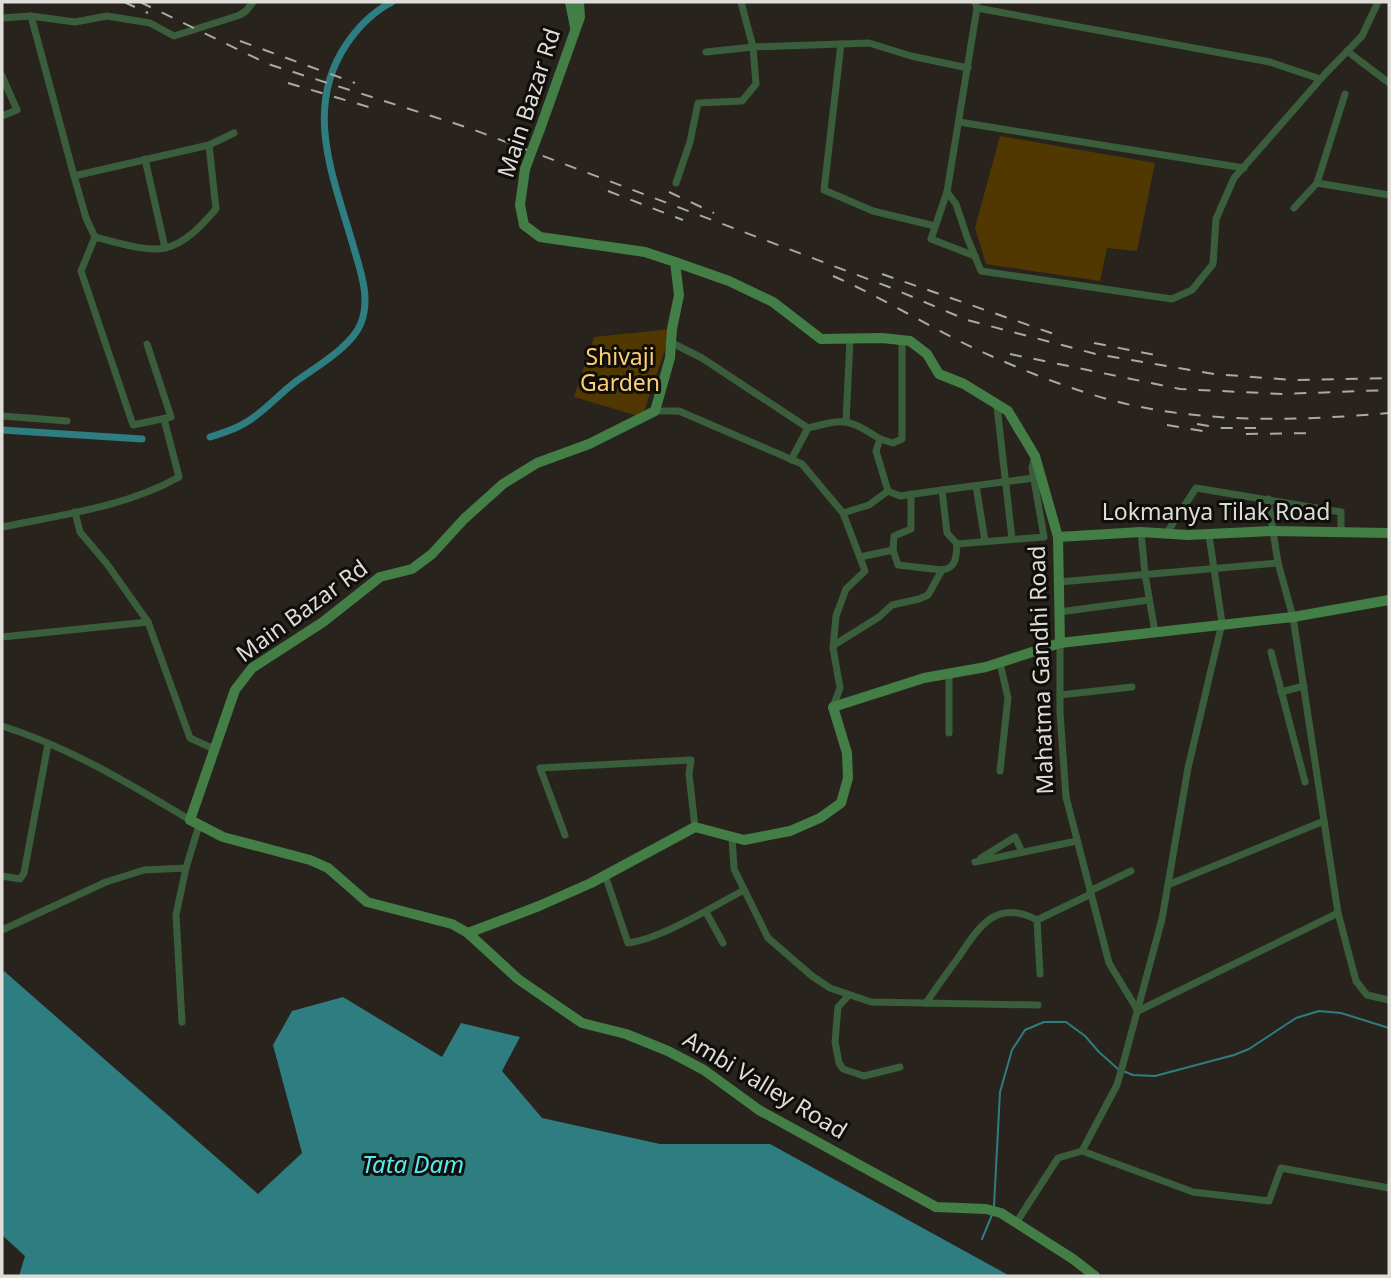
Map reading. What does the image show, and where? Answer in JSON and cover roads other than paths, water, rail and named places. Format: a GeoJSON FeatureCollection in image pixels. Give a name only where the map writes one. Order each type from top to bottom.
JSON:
{"type":"FeatureCollection","features":[{"type":"Feature","properties":{"kind":"main road"},"geometry":{"type":"LineString","coordinates":[[570,2],[571,18],[575,27]]}},
{"type":"Feature","properties":{"kind":"main road","name":"Main Bazar Rd"},"geometry":{"type":"LineString","coordinates":[[579,2],[580,17],[553,99],[525,169],[520,205],[524,225],[540,237],[645,251],[675,262]]}},
{"type":"Feature","properties":{"kind":"main road"},"geometry":{"type":"LineString","coordinates":[[655,411],[672,343],[679,295],[675,262],[729,281],[774,302],[821,339],[902,340]]}},
{"type":"Feature","properties":{"kind":"main road","name":"Mahatma Gandhi Road"},"geometry":{"type":"LineString","coordinates":[[902,340],[911,341],[928,354],[939,374],[964,384],[1008,411],[1035,456],[1058,537],[1059,643]]}},
{"type":"Feature","properties":{"kind":"main road","name":"Main Bazar Rd"},"geometry":{"type":"LineString","coordinates":[[195,822],[214,749],[235,690],[251,668],[323,622],[380,577],[412,569],[432,554],[464,519],[503,484],[537,463],[589,444],[655,411]]}},
{"type":"Feature","properties":{"kind":"main road","name":"Lokmanya Tilak Road"},"geometry":{"type":"LineString","coordinates":[[1058,537],[1142,533],[1209,535],[1272,531],[1389,533]]}},
{"type":"Feature","properties":{"kind":"main road"},"geometry":{"type":"LineString","coordinates":[[468,933],[539,906],[605,875],[695,827],[744,840],[790,831],[820,818],[841,803],[848,778],[847,753],[833,707],[924,678],[1000,663],[1059,643],[1293,617],[1389,600]]}},
{"type":"Feature","properties":{"kind":"main road","name":"Ambi Valley Road"},"geometry":{"type":"LineString","coordinates":[[195,822],[223,837],[310,860],[328,868],[367,902],[452,924],[468,933],[518,979],[582,1023],[625,1034],[668,1051],[704,1070],[758,1110],[936,1207],[986,1209],[1000,1213],[1095,1276]]}},
{"type":"Feature","properties":{"kind":"street"},"geometry":{"type":"LineString","coordinates":[[2,18],[31,16],[75,22],[107,16],[150,23],[174,36],[240,15],[253,2]]}},
{"type":"Feature","properties":{"kind":"street"},"geometry":{"type":"LineString","coordinates":[[676,183],[690,142],[698,103],[742,101],[756,84],[753,47],[741,2]]}},
{"type":"Feature","properties":{"kind":"street"},"geometry":{"type":"LineString","coordinates":[[947,192],[956,204],[981,271],[1172,299],[1192,290],[1213,264],[1216,219],[1234,178],[1320,79],[1362,36],[1378,2]]}},
{"type":"Feature","properties":{"kind":"street"},"geometry":{"type":"LineString","coordinates":[[975,256],[931,239],[947,192],[976,5],[1270,62],[1320,79]]}},
{"type":"Feature","properties":{"kind":"street"},"geometry":{"type":"LineString","coordinates":[[31,16],[74,176],[94,237],[81,271],[133,425],[171,418],[146,344]]}},
{"type":"Feature","properties":{"kind":"street"},"geometry":{"type":"LineString","coordinates":[[706,52],[753,47],[869,43],[911,56],[968,68]]}},
{"type":"Feature","properties":{"kind":"street"},"geometry":{"type":"LineString","coordinates":[[841,44],[824,190],[873,211],[935,226]]}},
{"type":"Feature","properties":{"kind":"street"},"geometry":{"type":"LineString","coordinates":[[1347,51],[1389,83]]}},
{"type":"Feature","properties":{"kind":"street"},"geometry":{"type":"LineString","coordinates":[[2,76],[17,110],[2,116]]}},
{"type":"Feature","properties":{"kind":"street"},"geometry":{"type":"LineString","coordinates":[[1294,208],[1317,183],[1345,94]]}},
{"type":"Feature","properties":{"kind":"street"},"geometry":{"type":"LineString","coordinates":[[959,122],[1244,168]]}},
{"type":"Feature","properties":{"kind":"street"},"geometry":{"type":"LineString","coordinates":[[74,176],[209,145],[234,133]]}},
{"type":"Feature","properties":{"kind":"street"},"geometry":{"type":"LineString","coordinates":[[94,237],[132,246],[165,248],[196,232],[216,209],[209,145]]}},
{"type":"Feature","properties":{"kind":"street"},"geometry":{"type":"LineString","coordinates":[[145,159],[165,248]]}},
{"type":"Feature","properties":{"kind":"street"},"geometry":{"type":"LineString","coordinates":[[1317,183],[1389,195]]}},
{"type":"Feature","properties":{"kind":"street"},"geometry":{"type":"LineString","coordinates":[[846,422],[850,339]]}},
{"type":"Feature","properties":{"kind":"street"},"geometry":{"type":"LineString","coordinates":[[672,343],[702,358],[808,428],[832,422],[854,422],[880,439],[893,443],[902,439],[902,340]]}},
{"type":"Feature","properties":{"kind":"street"},"geometry":{"type":"LineString","coordinates":[[997,406],[1012,539]]}},
{"type":"Feature","properties":{"kind":"street"},"geometry":{"type":"LineString","coordinates":[[655,411],[678,411],[802,464],[843,513],[864,572],[846,589],[836,616],[834,645],[839,688],[833,707]]}},
{"type":"Feature","properties":{"kind":"street"},"geometry":{"type":"LineString","coordinates":[[2,416],[67,421]]}},
{"type":"Feature","properties":{"kind":"street"},"geometry":{"type":"LineString","coordinates":[[2,527],[75,512],[160,489],[179,477],[164,419]]}},
{"type":"Feature","properties":{"kind":"street"},"geometry":{"type":"LineString","coordinates":[[791,460],[808,428]]}},
{"type":"Feature","properties":{"kind":"street"},"geometry":{"type":"LineString","coordinates":[[880,439],[876,451],[888,491]]}},
{"type":"Feature","properties":{"kind":"street"},"geometry":{"type":"LineString","coordinates":[[1035,456],[1032,468],[1044,537]]}},
{"type":"Feature","properties":{"kind":"street"},"geometry":{"type":"LineString","coordinates":[[888,491],[900,496],[1034,478]]}},
{"type":"Feature","properties":{"kind":"street"},"geometry":{"type":"LineString","coordinates":[[976,486],[985,541]]}},
{"type":"Feature","properties":{"kind":"street"},"geometry":{"type":"LineString","coordinates":[[1166,534],[1196,488],[1340,512],[1341,532]]}},
{"type":"Feature","properties":{"kind":"street"},"geometry":{"type":"LineString","coordinates":[[911,495],[911,529],[894,536],[893,550],[898,565],[942,570],[955,563],[957,544],[947,533],[942,490]]}},
{"type":"Feature","properties":{"kind":"street"},"geometry":{"type":"LineString","coordinates":[[843,513],[869,505],[888,491]]}},
{"type":"Feature","properties":{"kind":"street"},"geometry":{"type":"LineString","coordinates":[[1268,499],[1278,563],[1293,617],[1338,913],[1356,981],[1367,995],[1389,1000]]}},
{"type":"Feature","properties":{"kind":"street"},"geometry":{"type":"LineString","coordinates":[[75,512],[80,532],[107,564],[148,622],[190,738],[214,749]]}},
{"type":"Feature","properties":{"kind":"street"},"geometry":{"type":"LineString","coordinates":[[1142,533],[1154,632]]}},
{"type":"Feature","properties":{"kind":"street"},"geometry":{"type":"LineString","coordinates":[[1082,1151],[1117,1085],[1170,884],[1188,768],[1222,623],[1209,535]]}},
{"type":"Feature","properties":{"kind":"street","name":"Lokmanya Tilak Road"},"geometry":{"type":"LineString","coordinates":[[957,544],[1058,537]]}},
{"type":"Feature","properties":{"kind":"street"},"geometry":{"type":"LineString","coordinates":[[860,557],[893,550]]}},
{"type":"Feature","properties":{"kind":"street"},"geometry":{"type":"LineString","coordinates":[[1059,582],[1278,563]]}},
{"type":"Feature","properties":{"kind":"street"},"geometry":{"type":"LineString","coordinates":[[834,645],[879,617],[892,605],[928,595],[942,570]]}},
{"type":"Feature","properties":{"kind":"street"},"geometry":{"type":"LineString","coordinates":[[1059,612],[1149,600]]}},
{"type":"Feature","properties":{"kind":"street"},"geometry":{"type":"LineString","coordinates":[[2,637],[148,622]]}},
{"type":"Feature","properties":{"kind":"street","name":"Mahatma Gandhi Road"},"geometry":{"type":"LineString","coordinates":[[1059,643],[1066,797],[1109,962],[1138,1011]]}},
{"type":"Feature","properties":{"kind":"street"},"geometry":{"type":"LineString","coordinates":[[1271,652],[1304,782]]}},
{"type":"Feature","properties":{"kind":"street"},"geometry":{"type":"LineString","coordinates":[[1000,663],[1008,698],[1000,771]]}},
{"type":"Feature","properties":{"kind":"street"},"geometry":{"type":"LineString","coordinates":[[949,674],[949,733]]}},
{"type":"Feature","properties":{"kind":"street"},"geometry":{"type":"LineString","coordinates":[[1281,692],[1304,686]]}},
{"type":"Feature","properties":{"kind":"street"},"geometry":{"type":"LineString","coordinates":[[1060,695],[1132,687]]}},
{"type":"Feature","properties":{"kind":"street"},"geometry":{"type":"LineString","coordinates":[[2,726],[120,778],[195,822],[176,915],[182,1022]]}},
{"type":"Feature","properties":{"kind":"street"},"geometry":{"type":"LineString","coordinates":[[2,876],[20,878],[24,873],[48,744]]}},
{"type":"Feature","properties":{"kind":"street"},"geometry":{"type":"LineString","coordinates":[[565,835],[540,768],[691,760],[689,774],[695,827]]}},
{"type":"Feature","properties":{"kind":"street"},"geometry":{"type":"LineString","coordinates":[[1170,884],[1324,821]]}},
{"type":"Feature","properties":{"kind":"street"},"geometry":{"type":"LineString","coordinates":[[732,837],[734,869],[768,937],[812,976],[830,988],[871,1002],[1038,1005]]}},
{"type":"Feature","properties":{"kind":"street"},"geometry":{"type":"LineString","coordinates":[[1022,852],[1015,837],[975,862],[1077,841]]}},
{"type":"Feature","properties":{"kind":"street"},"geometry":{"type":"LineString","coordinates":[[2,930],[106,882],[144,870],[186,868]]}},
{"type":"Feature","properties":{"kind":"street"},"geometry":{"type":"LineString","coordinates":[[1037,920],[1131,871]]}},
{"type":"Feature","properties":{"kind":"street"},"geometry":{"type":"LineString","coordinates":[[605,875],[628,943],[649,937],[706,912],[744,890]]}},
{"type":"Feature","properties":{"kind":"street"},"geometry":{"type":"LineString","coordinates":[[706,912],[723,943]]}},
{"type":"Feature","properties":{"kind":"street"},"geometry":{"type":"LineString","coordinates":[[926,1003],[982,924],[998,914],[1023,912],[1037,920]]}},
{"type":"Feature","properties":{"kind":"street"},"geometry":{"type":"LineString","coordinates":[[1138,1011],[1338,913]]}},
{"type":"Feature","properties":{"kind":"street"},"geometry":{"type":"LineString","coordinates":[[1037,920],[1040,974]]}},
{"type":"Feature","properties":{"kind":"street"},"geometry":{"type":"LineString","coordinates":[[849,995],[838,1007],[835,1042],[839,1063],[843,1069],[864,1076],[900,1067]]}},
{"type":"Feature","properties":{"kind":"street"},"geometry":{"type":"LineString","coordinates":[[1016,1223],[1058,1158],[1082,1151],[1194,1192],[1269,1201],[1281,1168],[1389,1188]]}},
{"type":"Feature","properties":{"kind":"water","name":"Tata Dam"},"geometry":{"type":"Polygon","coordinates":[[[4,971],[258,1194],[302,1153],[273,1045],[292,1011],[343,997],[442,1057],[461,1023],[520,1037],[502,1071],[542,1118],[660,1144],[770,1144],[1010,1276],[19,1276],[25,1256],[2,1235],[4,971]]]}},
{"type":"Feature","properties":{"kind":"waterway"},"geometry":{"type":"LineString","coordinates":[[210,437],[237,428],[252,419],[294,383],[341,349],[361,323],[365,293],[331,170],[324,119],[326,94],[333,69],[351,38],[372,15],[392,2]]}},
{"type":"Feature","properties":{"kind":"waterway"},"geometry":{"type":"LineString","coordinates":[[2,430],[142,439]]}},
{"type":"Feature","properties":{"kind":"waterway"},"geometry":{"type":"LineString","coordinates":[[1123,1071],[1133,1075],[1155,1076],[1234,1055],[1249,1049],[1296,1018],[1319,1011],[1341,1013],[1389,1028]]}},
{"type":"Feature","properties":{"kind":"waterway"},"geometry":{"type":"LineString","coordinates":[[994,1206],[1000,1092],[1012,1050],[1025,1030],[1044,1022],[1066,1022],[1085,1036],[1118,1069]]}},
{"type":"Feature","properties":{"kind":"waterway"},"geometry":{"type":"LineString","coordinates":[[982,1239],[992,1215]]}},
{"type":"Feature","properties":{"kind":"railway"},"geometry":{"type":"LineString","coordinates":[[124,2],[148,13]]}},
{"type":"Feature","properties":{"kind":"railway"},"geometry":{"type":"LineString","coordinates":[[140,2],[268,64],[469,128],[889,287],[967,320],[1096,354],[1214,374],[1293,380],[1389,378]]}},
{"type":"Feature","properties":{"kind":"railway"},"geometry":{"type":"LineString","coordinates":[[240,41],[355,83]]}},
{"type":"Feature","properties":{"kind":"railway"},"geometry":{"type":"LineString","coordinates":[[288,83],[372,108]]}},
{"type":"Feature","properties":{"kind":"railway"},"geometry":{"type":"LineString","coordinates":[[608,191],[683,220]]}},
{"type":"Feature","properties":{"kind":"railway"},"geometry":{"type":"LineString","coordinates":[[669,192],[714,213]]}},
{"type":"Feature","properties":{"kind":"railway"},"geometry":{"type":"LineString","coordinates":[[882,274],[1054,334]]}},
{"type":"Feature","properties":{"kind":"railway"},"geometry":{"type":"LineString","coordinates":[[833,276],[1000,360],[1125,404],[1176,413],[1237,418],[1389,413]]}},
{"type":"Feature","properties":{"kind":"railway"},"geometry":{"type":"LineString","coordinates":[[1094,343],[1160,356]]}},
{"type":"Feature","properties":{"kind":"railway"},"geometry":{"type":"LineString","coordinates":[[1010,354],[1180,389],[1283,394],[1389,390]]}},
{"type":"Feature","properties":{"kind":"railway"},"geometry":{"type":"LineString","coordinates":[[1197,424],[1222,428],[1256,428]]}},
{"type":"Feature","properties":{"kind":"railway"},"geometry":{"type":"LineString","coordinates":[[1167,425],[1208,432]]}},
{"type":"Feature","properties":{"kind":"railway"},"geometry":{"type":"LineString","coordinates":[[1246,434],[1316,433]]}},
{"type":"Feature","properties":{"kind":"park label","name":"Shivaji Garden"},"geometry":{"type":"Point","coordinates":[620,370]}}]}
